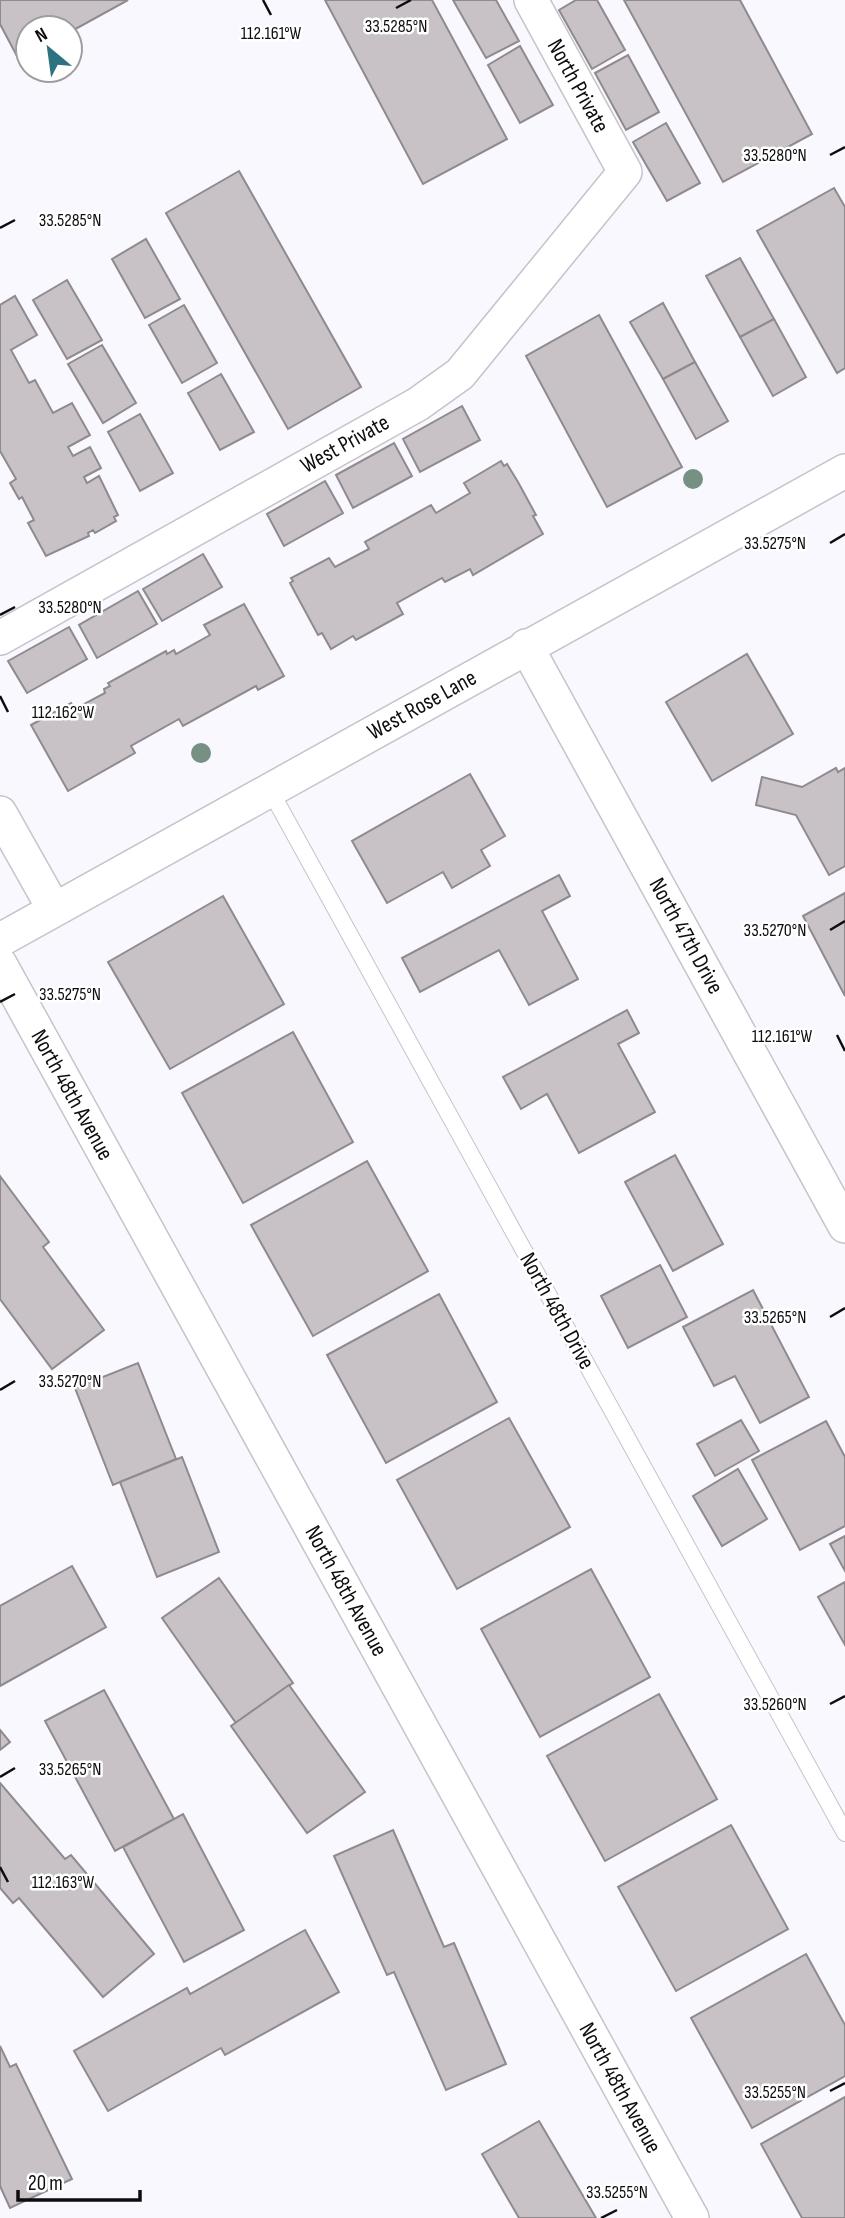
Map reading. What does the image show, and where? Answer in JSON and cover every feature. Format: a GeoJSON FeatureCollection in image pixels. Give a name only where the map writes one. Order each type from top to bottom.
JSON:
{"type":"FeatureCollection","features":[{"type":"Feature","properties":{"kind":"street","name":"North Private"},"geometry":{"type":"LineString","coordinates":[[531,0],[625,172]]}},
{"type":"Feature","properties":{"kind":"street","name":"West Private"},"geometry":{"type":"LineString","coordinates":[[0,638],[418,404],[460,374],[625,172]]}},
{"type":"Feature","properties":{"kind":"street","name":"West Rose Lane"},"geometry":{"type":"LineString","coordinates":[[0,940],[845,471]]}},
{"type":"Feature","properties":{"kind":"street","name":"North 47th Drive"},"geometry":{"type":"LineString","coordinates":[[526,646],[845,1226]]}},
{"type":"Feature","properties":{"kind":"street"},"geometry":{"type":"LineString","coordinates":[[0,813],[54,909]]}},
{"type":"Feature","properties":{"kind":"street","name":"North 48th Avenue"},"geometry":{"type":"LineString","coordinates":[[0,964],[692,2218]]}},
{"type":"Feature","properties":{"kind":"lane","name":"North 48th Drive"},"geometry":{"type":"LineString","coordinates":[[270,790],[845,1833]]}},
{"type":"Feature","properties":{"kind":"building"},"geometry":{"type":"Polygon","coordinates":[[[0,0],[128,0],[84,24],[84,14],[14,14],[14,51],[0,24],[0,0]]]}},
{"type":"Feature","properties":{"kind":"building"},"geometry":{"type":"Polygon","coordinates":[[[325,0],[432,0],[507,139],[423,184],[325,0]]]}},
{"type":"Feature","properties":{"kind":"building"},"geometry":{"type":"Polygon","coordinates":[[[453,0],[496,0],[519,41],[486,58],[453,0]]]}},
{"type":"Feature","properties":{"kind":"building"},"geometry":{"type":"Polygon","coordinates":[[[576,0],[597,0],[625,50],[592,69],[559,10],[576,0]]]}},
{"type":"Feature","properties":{"kind":"building"},"geometry":{"type":"Polygon","coordinates":[[[624,0],[740,0],[812,134],[723,182],[624,0]]]}},
{"type":"Feature","properties":{"kind":"building"},"geometry":{"type":"Polygon","coordinates":[[[520,46],[553,105],[520,123],[488,65],[520,46]]]}},
{"type":"Feature","properties":{"kind":"building"},"geometry":{"type":"Polygon","coordinates":[[[628,55],[659,112],[626,130],[595,73],[628,55]]]}},
{"type":"Feature","properties":{"kind":"building"},"geometry":{"type":"Polygon","coordinates":[[[666,123],[700,183],[667,201],[633,142],[666,123]]]}},
{"type":"Feature","properties":{"kind":"building"},"geometry":{"type":"Polygon","coordinates":[[[239,171],[361,387],[288,429],[166,213],[239,171]]]}},
{"type":"Feature","properties":{"kind":"building"},"geometry":{"type":"Polygon","coordinates":[[[834,188],[845,207],[845,368],[837,373],[757,231],[834,188]]]}},
{"type":"Feature","properties":{"kind":"building"},"geometry":{"type":"Polygon","coordinates":[[[146,239],[180,299],[145,318],[112,259],[146,239]]]}},
{"type":"Feature","properties":{"kind":"building"},"geometry":{"type":"Polygon","coordinates":[[[740,258],[774,319],[740,337],[706,276],[740,258]]]}},
{"type":"Feature","properties":{"kind":"building"},"geometry":{"type":"Polygon","coordinates":[[[67,280],[102,340],[67,359],[33,300],[67,280]]]}},
{"type":"Feature","properties":{"kind":"building"},"geometry":{"type":"Polygon","coordinates":[[[15,296],[37,335],[11,350],[29,383],[35,380],[53,413],[72,403],[90,435],[68,447],[73,456],[90,447],[101,468],[84,477],[87,483],[99,476],[118,515],[114,517],[116,521],[95,533],[93,530],[88,533],[89,536],[46,556],[28,523],[34,520],[22,497],[19,499],[10,483],[16,479],[0,451],[0,305],[15,296]]]}},
{"type":"Feature","properties":{"kind":"building"},"geometry":{"type":"Polygon","coordinates":[[[663,303],[695,362],[663,379],[630,322],[663,303]]]}},
{"type":"Feature","properties":{"kind":"building"},"geometry":{"type":"Polygon","coordinates":[[[184,305],[217,363],[182,383],[149,325],[184,305]]]}},
{"type":"Feature","properties":{"kind":"building"},"geometry":{"type":"Polygon","coordinates":[[[599,315],[682,467],[607,507],[526,356],[599,315]]]}},
{"type":"Feature","properties":{"kind":"building"},"geometry":{"type":"Polygon","coordinates":[[[774,319],[806,377],[773,396],[740,337],[774,319]]]}},
{"type":"Feature","properties":{"kind":"building"},"geometry":{"type":"Polygon","coordinates":[[[102,345],[136,403],[103,423],[68,364],[102,345]]]}},
{"type":"Feature","properties":{"kind":"building"},"geometry":{"type":"Polygon","coordinates":[[[695,362],[728,421],[696,439],[663,379],[695,362]]]}},
{"type":"Feature","properties":{"kind":"building"},"geometry":{"type":"Polygon","coordinates":[[[221,374],[254,432],[220,450],[188,393],[221,374]]]}},
{"type":"Feature","properties":{"kind":"building"},"geometry":{"type":"Polygon","coordinates":[[[462,406],[480,440],[420,472],[403,439],[462,406]]]}},
{"type":"Feature","properties":{"kind":"building"},"geometry":{"type":"Polygon","coordinates":[[[140,414],[173,473],[140,491],[108,432],[140,414]]]}},
{"type":"Feature","properties":{"kind":"building"},"geometry":{"type":"Polygon","coordinates":[[[394,443],[412,476],[353,508],[336,475],[394,443]]]}},
{"type":"Feature","properties":{"kind":"building"},"geometry":{"type":"Polygon","coordinates":[[[501,461],[504,466],[507,464],[518,482],[543,534],[473,575],[470,569],[445,582],[442,578],[397,603],[403,614],[356,640],[353,636],[331,649],[322,633],[318,635],[290,583],[293,581],[291,578],[329,558],[335,567],[369,549],[365,542],[431,505],[436,513],[470,493],[464,483],[501,461]]]}},
{"type":"Feature","properties":{"kind":"building"},"geometry":{"type":"Polygon","coordinates":[[[325,481],[343,513],[284,546],[267,514],[325,481]]]}},
{"type":"Feature","properties":{"kind":"building"},"geometry":{"type":"Polygon","coordinates":[[[203,554],[222,587],[162,621],[143,589],[203,554]]]}},
{"type":"Feature","properties":{"kind":"building"},"geometry":{"type":"Polygon","coordinates":[[[138,591],[157,624],[97,658],[79,625],[138,591]]]}},
{"type":"Feature","properties":{"kind":"building"},"geometry":{"type":"Polygon","coordinates":[[[244,604],[284,676],[258,690],[256,686],[183,726],[179,719],[131,746],[135,753],[68,791],[31,725],[71,703],[75,709],[105,693],[104,689],[110,686],[108,683],[166,651],[167,654],[174,650],[176,654],[210,635],[204,625],[244,604]]]}},
{"type":"Feature","properties":{"kind":"building"},"geometry":{"type":"Polygon","coordinates":[[[69,627],[87,659],[27,693],[8,661],[69,627]]]}},
{"type":"Feature","properties":{"kind":"building"},"geometry":{"type":"Polygon","coordinates":[[[747,654],[793,734],[712,781],[666,702],[747,654]]]}},
{"type":"Feature","properties":{"kind":"building"},"geometry":{"type":"Polygon","coordinates":[[[836,768],[838,772],[845,768],[845,866],[829,875],[796,815],[756,805],[762,777],[802,787],[836,768]]]}},
{"type":"Feature","properties":{"kind":"building"},"geometry":{"type":"Polygon","coordinates":[[[470,774],[505,836],[481,850],[490,866],[452,888],[443,872],[387,903],[352,841],[470,774]]]}},
{"type":"Feature","properties":{"kind":"building"},"geometry":{"type":"Polygon","coordinates":[[[559,875],[570,896],[542,911],[578,979],[529,1005],[499,950],[420,992],[402,958],[559,875]]]}},
{"type":"Feature","properties":{"kind":"building"},"geometry":{"type":"Polygon","coordinates":[[[845,893],[845,996],[803,916],[845,893]]]}},
{"type":"Feature","properties":{"kind":"building"},"geometry":{"type":"Polygon","coordinates":[[[223,896],[284,1004],[170,1069],[108,962],[223,896]]]}},
{"type":"Feature","properties":{"kind":"building"},"geometry":{"type":"Polygon","coordinates":[[[627,1010],[639,1033],[618,1044],[655,1112],[579,1153],[547,1094],[521,1109],[503,1077],[627,1010]]]}},
{"type":"Feature","properties":{"kind":"building"},"geometry":{"type":"Polygon","coordinates":[[[293,1032],[353,1142],[243,1203],[182,1093],[293,1032]]]}},
{"type":"Feature","properties":{"kind":"building"},"geometry":{"type":"Polygon","coordinates":[[[675,1155],[723,1244],[673,1271],[625,1182],[675,1155]]]}},
{"type":"Feature","properties":{"kind":"building"},"geometry":{"type":"Polygon","coordinates":[[[367,1161],[428,1271],[313,1336],[251,1225],[367,1161]]]}},
{"type":"Feature","properties":{"kind":"building"},"geometry":{"type":"Polygon","coordinates":[[[0,1176],[49,1242],[43,1247],[104,1330],[52,1369],[0,1299],[0,1176]]]}},
{"type":"Feature","properties":{"kind":"building"},"geometry":{"type":"Polygon","coordinates":[[[660,1265],[687,1317],[628,1348],[601,1296],[660,1265]]]}},
{"type":"Feature","properties":{"kind":"building"},"geometry":{"type":"Polygon","coordinates":[[[753,1290],[809,1397],[760,1423],[735,1376],[714,1386],[683,1327],[753,1290]]]}},
{"type":"Feature","properties":{"kind":"building"},"geometry":{"type":"Polygon","coordinates":[[[439,1294],[497,1402],[386,1463],[327,1355],[439,1294]]]}},
{"type":"Feature","properties":{"kind":"building"},"geometry":{"type":"Polygon","coordinates":[[[138,1363],[176,1459],[113,1485],[75,1388],[138,1363]]]}},
{"type":"Feature","properties":{"kind":"building"},"geometry":{"type":"Polygon","coordinates":[[[509,1418],[570,1527],[457,1589],[397,1480],[509,1418]]]}},
{"type":"Feature","properties":{"kind":"building"},"geometry":{"type":"Polygon","coordinates":[[[741,1420],[759,1451],[715,1476],[697,1444],[741,1420]]]}},
{"type":"Feature","properties":{"kind":"building"},"geometry":{"type":"Polygon","coordinates":[[[826,1421],[845,1457],[845,1526],[800,1550],[752,1460],[826,1421]]]}},
{"type":"Feature","properties":{"kind":"building"},"geometry":{"type":"Polygon","coordinates":[[[182,1457],[219,1552],[157,1577],[120,1482],[182,1457]]]}},
{"type":"Feature","properties":{"kind":"building"},"geometry":{"type":"Polygon","coordinates":[[[738,1469],[767,1519],[722,1546],[693,1496],[738,1469]]]}},
{"type":"Feature","properties":{"kind":"building"},"geometry":{"type":"Polygon","coordinates":[[[845,1536],[845,1571],[830,1544],[845,1536]]]}},
{"type":"Feature","properties":{"kind":"building"},"geometry":{"type":"Polygon","coordinates":[[[72,1566],[106,1627],[0,1686],[0,1606],[72,1566]]]}},
{"type":"Feature","properties":{"kind":"building"},"geometry":{"type":"Polygon","coordinates":[[[591,1569],[650,1677],[540,1737],[481,1629],[591,1569]]]}},
{"type":"Feature","properties":{"kind":"building"},"geometry":{"type":"Polygon","coordinates":[[[219,1578],[293,1683],[236,1723],[162,1618],[219,1578]]]}},
{"type":"Feature","properties":{"kind":"building"},"geometry":{"type":"Polygon","coordinates":[[[845,1582],[845,1645],[818,1597],[845,1582]]]}},
{"type":"Feature","properties":{"kind":"building"},"geometry":{"type":"Polygon","coordinates":[[[289,1685],[365,1792],[307,1833],[231,1726],[289,1685]]]}},
{"type":"Feature","properties":{"kind":"building"},"geometry":{"type":"Polygon","coordinates":[[[104,1690],[174,1819],[115,1851],[45,1721],[104,1690]]]}},
{"type":"Feature","properties":{"kind":"building"},"geometry":{"type":"Polygon","coordinates":[[[659,1694],[717,1799],[605,1861],[547,1756],[659,1694]]]}},
{"type":"Feature","properties":{"kind":"building"},"geometry":{"type":"Polygon","coordinates":[[[0,1730],[10,1742],[0,1750],[0,1730]]]}},
{"type":"Feature","properties":{"kind":"building"},"geometry":{"type":"Polygon","coordinates":[[[0,1783],[65,1859],[71,1855],[154,1954],[103,1997],[19,1898],[13,1903],[0,1888],[0,1783]]]}},
{"type":"Feature","properties":{"kind":"building"},"geometry":{"type":"Polygon","coordinates":[[[183,1814],[244,1930],[184,1962],[123,1847],[183,1814]]]}},
{"type":"Feature","properties":{"kind":"building"},"geometry":{"type":"Polygon","coordinates":[[[731,1825],[788,1929],[676,1991],[618,1887],[731,1825]]]}},
{"type":"Feature","properties":{"kind":"building"},"geometry":{"type":"Polygon","coordinates":[[[393,1830],[444,1947],[454,1943],[506,2064],[446,2090],[394,1972],[387,1975],[334,1856],[393,1830]]]}},
{"type":"Feature","properties":{"kind":"building"},"geometry":{"type":"Polygon","coordinates":[[[305,1930],[339,1992],[225,2055],[221,2048],[108,2111],[74,2051],[187,1988],[190,1994],[305,1930]]]}},
{"type":"Feature","properties":{"kind":"building"},"geometry":{"type":"Polygon","coordinates":[[[806,1954],[845,2025],[845,2076],[752,2128],[691,2018],[806,1954]]]}},
{"type":"Feature","properties":{"kind":"building"},"geometry":{"type":"Polygon","coordinates":[[[0,2046],[10,2067],[16,2064],[72,2179],[10,2208],[0,2186],[0,2046]]]}},
{"type":"Feature","properties":{"kind":"building"},"geometry":{"type":"Polygon","coordinates":[[[845,2097],[845,2218],[802,2218],[761,2144],[845,2097]]]}},
{"type":"Feature","properties":{"kind":"building"},"geometry":{"type":"Polygon","coordinates":[[[539,2121],[596,2218],[519,2218],[482,2154],[539,2121]]]}}]}
